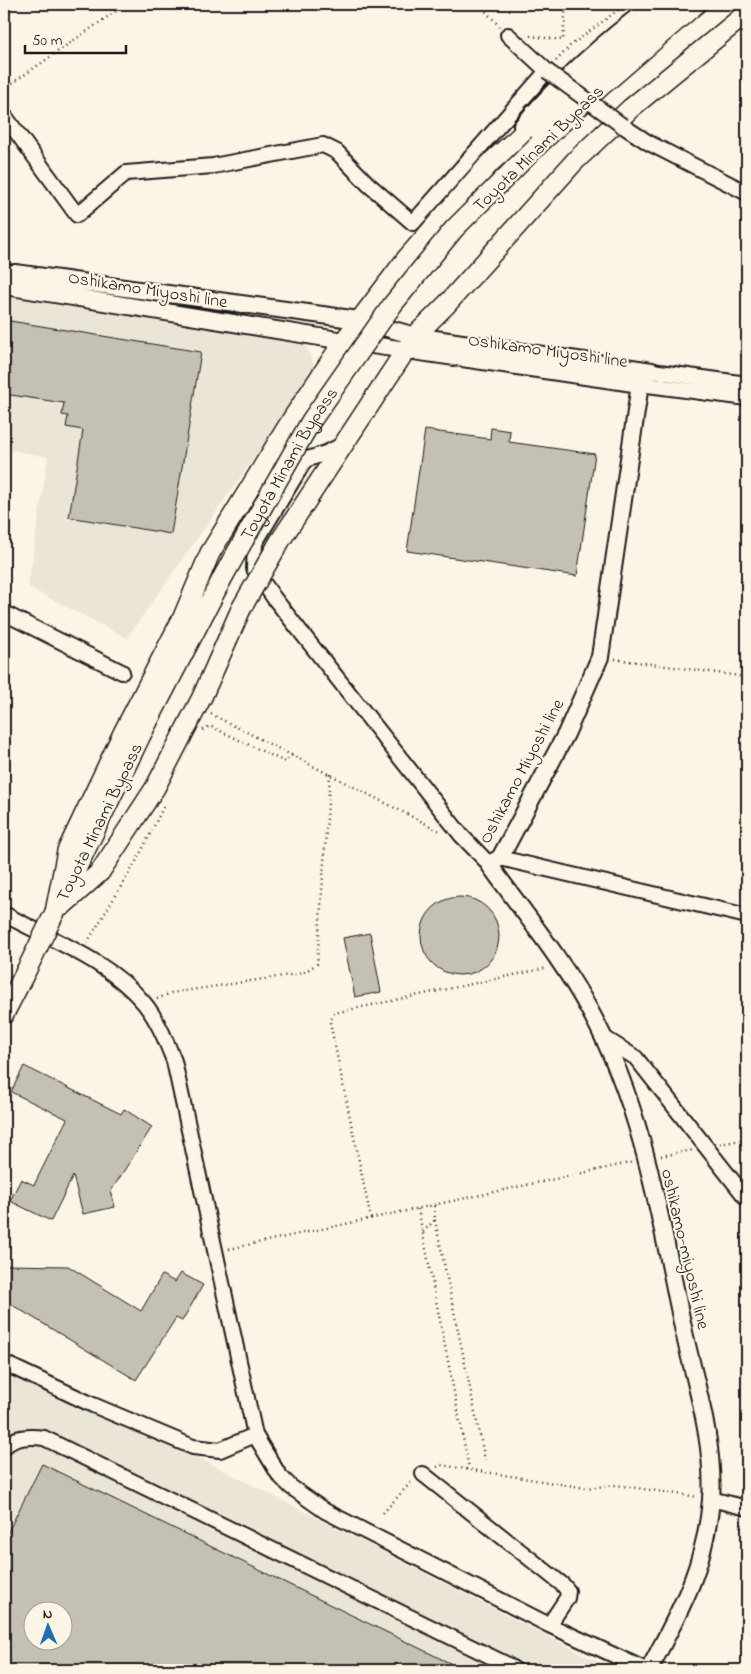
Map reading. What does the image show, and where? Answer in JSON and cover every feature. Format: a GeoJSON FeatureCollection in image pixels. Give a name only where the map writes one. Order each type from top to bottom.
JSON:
{"type":"FeatureCollection","features":[{"type":"Feature","properties":{"kind":"highway"},"geometry":{"type":"LineString","coordinates":[[55,912],[68,851],[124,731],[183,617],[210,553],[294,416],[344,341],[407,258],[490,163],[600,62],[678,4]]}},
{"type":"Feature","properties":{"kind":"highway","name":"Toyota Minami Bypass"},"geometry":{"type":"LineString","coordinates":[[4,1014],[140,737],[224,575],[310,421],[393,304],[454,230],[539,144],[599,88],[696,4]]}},
{"type":"Feature","properties":{"kind":"highway"},"geometry":{"type":"LineString","coordinates":[[55,912],[100,872],[155,788],[202,697],[240,609],[280,541],[409,343],[447,304],[575,161],[631,108],[747,13]]}},
{"type":"Feature","properties":{"kind":"main road","name":"Oshikamo Miyoshi line"},"geometry":{"type":"LineString","coordinates":[[4,274],[15,273],[359,320],[409,343],[640,384],[600,657],[566,734],[495,861]]}},
{"type":"Feature","properties":{"kind":"main road","name":"Oshikamo Miyoshi line"},"geometry":{"type":"LineString","coordinates":[[4,283],[11,287],[344,341],[409,343],[652,371]]}},
{"type":"Feature","properties":{"kind":"main road","name":"oshikamo-miyoshi line"},"geometry":{"type":"LineString","coordinates":[[495,861],[574,983],[603,1037],[636,1119],[704,1423],[711,1469],[711,1499],[703,1550],[697,1571],[648,1670]]}},
{"type":"Feature","properties":{"kind":"street"},"geometry":{"type":"LineString","coordinates":[[490,163],[544,98],[598,47],[653,4]]}},
{"type":"Feature","properties":{"kind":"street"},"geometry":{"type":"LineString","coordinates":[[508,35],[547,71],[623,126],[649,143],[747,193]]}},
{"type":"Feature","properties":{"kind":"street"},"geometry":{"type":"LineString","coordinates":[[4,115],[77,215],[126,173],[213,166],[323,145],[337,152],[368,184],[413,222],[547,71]]}},
{"type":"Feature","properties":{"kind":"street"},"geometry":{"type":"LineString","coordinates":[[652,371],[747,384]]}},
{"type":"Feature","properties":{"kind":"street"},"geometry":{"type":"LineString","coordinates":[[640,384],[747,398]]}},
{"type":"Feature","properties":{"kind":"street"},"geometry":{"type":"LineString","coordinates":[[294,416],[296,439],[294,477]]}},
{"type":"Feature","properties":{"kind":"street"},"geometry":{"type":"LineString","coordinates":[[343,444],[326,453],[305,460],[255,543],[254,569],[274,598],[461,835],[495,861],[747,916]]}},
{"type":"Feature","properties":{"kind":"street"},"geometry":{"type":"LineString","coordinates":[[4,613],[122,672]]}},
{"type":"Feature","properties":{"kind":"street"},"geometry":{"type":"LineString","coordinates":[[4,914],[109,970],[145,1004],[161,1030],[174,1061],[255,1435],[279,1475],[290,1486],[325,1511],[549,1625],[648,1670]]}},
{"type":"Feature","properties":{"kind":"street"},"geometry":{"type":"LineString","coordinates":[[603,1037],[636,1058],[747,1198]]}},
{"type":"Feature","properties":{"kind":"street"},"geometry":{"type":"LineString","coordinates":[[4,1363],[93,1405],[194,1447],[220,1450],[255,1435]]}},
{"type":"Feature","properties":{"kind":"street"},"geometry":{"type":"LineString","coordinates":[[4,1447],[9,1442],[29,1436],[44,1438],[515,1670]]}},
{"type":"Feature","properties":{"kind":"street"},"geometry":{"type":"LineString","coordinates":[[423,1474],[563,1585],[568,1591],[567,1598],[549,1625]]}},
{"type":"Feature","properties":{"kind":"street"},"geometry":{"type":"LineString","coordinates":[[711,1499],[747,1508]]}},
{"type":"Feature","properties":{"kind":"path"},"geometry":{"type":"LineString","coordinates":[[4,90],[126,4]]}},
{"type":"Feature","properties":{"kind":"path"},"geometry":{"type":"LineString","coordinates":[[479,4],[508,35],[563,40],[566,4]]}},
{"type":"Feature","properties":{"kind":"path"},"geometry":{"type":"LineString","coordinates":[[547,71],[570,46],[626,4]]}},
{"type":"Feature","properties":{"kind":"path"},"geometry":{"type":"LineString","coordinates":[[600,657],[747,677]]}},
{"type":"Feature","properties":{"kind":"path"},"geometry":{"type":"LineString","coordinates":[[206,711],[450,836],[461,835]]}},
{"type":"Feature","properties":{"kind":"path"},"geometry":{"type":"LineString","coordinates":[[202,731],[210,726],[285,762],[292,755]]}},
{"type":"Feature","properties":{"kind":"path"},"geometry":{"type":"LineString","coordinates":[[145,1004],[171,993],[303,973],[317,964],[330,774]]}},
{"type":"Feature","properties":{"kind":"path"},"geometry":{"type":"LineString","coordinates":[[80,954],[137,860],[167,799]]}},
{"type":"Feature","properties":{"kind":"path"},"geometry":{"type":"LineString","coordinates":[[370,1219],[330,1022],[334,1013],[561,965]]}},
{"type":"Feature","properties":{"kind":"path"},"geometry":{"type":"LineString","coordinates":[[215,1252],[747,1139]]}},
{"type":"Feature","properties":{"kind":"path"},"geometry":{"type":"LineString","coordinates":[[434,1205],[435,1220],[485,1460]]}},
{"type":"Feature","properties":{"kind":"path"},"geometry":{"type":"LineString","coordinates":[[418,1209],[469,1468]]}},
{"type":"Feature","properties":{"kind":"path"},"geometry":{"type":"LineString","coordinates":[[423,1232],[435,1220]]}},
{"type":"Feature","properties":{"kind":"path"},"geometry":{"type":"LineString","coordinates":[[383,1513],[416,1478],[441,1466],[469,1468],[586,1488],[616,1485],[711,1499]]}},
{"type":"Feature","properties":{"kind":"shaded area"},"geometry":{"type":"Polygon","coordinates":[[[4,296],[306,345],[316,370],[127,638],[28,587],[48,457],[4,449],[4,296]]]}},
{"type":"Feature","properties":{"kind":"shaded area"},"geometry":{"type":"Polygon","coordinates":[[[4,1358],[614,1670],[4,1670],[4,1358]]]}},
{"type":"Feature","properties":{"kind":"building"},"geometry":{"type":"Polygon","coordinates":[[[4,320],[201,352],[171,534],[69,517],[83,430],[66,427],[68,416],[62,415],[64,403],[4,394],[4,320]]]}},
{"type":"Feature","properties":{"kind":"building"},"geometry":{"type":"Polygon","coordinates":[[[491,428],[510,431],[509,442],[595,454],[577,576],[407,551],[425,430],[490,439],[491,428]]]}},
{"type":"Feature","properties":{"kind":"building"},"geometry":{"type":"Polygon","coordinates":[[[452,897],[468,897],[482,903],[493,914],[499,928],[499,944],[493,958],[482,969],[468,975],[452,975],[438,969],[427,958],[421,944],[421,928],[427,914],[438,903],[452,897]]]}},
{"type":"Feature","properties":{"kind":"building"},"geometry":{"type":"Polygon","coordinates":[[[370,933],[381,992],[355,997],[343,938],[370,933]]]}},
{"type":"Feature","properties":{"kind":"building"},"geometry":{"type":"Polygon","coordinates":[[[24,1066],[121,1114],[124,1109],[152,1127],[111,1191],[115,1207],[83,1214],[73,1176],[51,1221],[10,1201],[21,1179],[34,1185],[67,1119],[11,1092],[24,1066]]]}},
{"type":"Feature","properties":{"kind":"building"},"geometry":{"type":"Polygon","coordinates":[[[4,1265],[68,1266],[141,1311],[162,1275],[175,1282],[181,1273],[203,1285],[182,1321],[176,1318],[136,1380],[4,1300],[4,1265]]]}},
{"type":"Feature","properties":{"kind":"building"},"geometry":{"type":"Polygon","coordinates":[[[42,1464],[464,1670],[4,1670],[4,1540],[42,1464]]]}}]}
